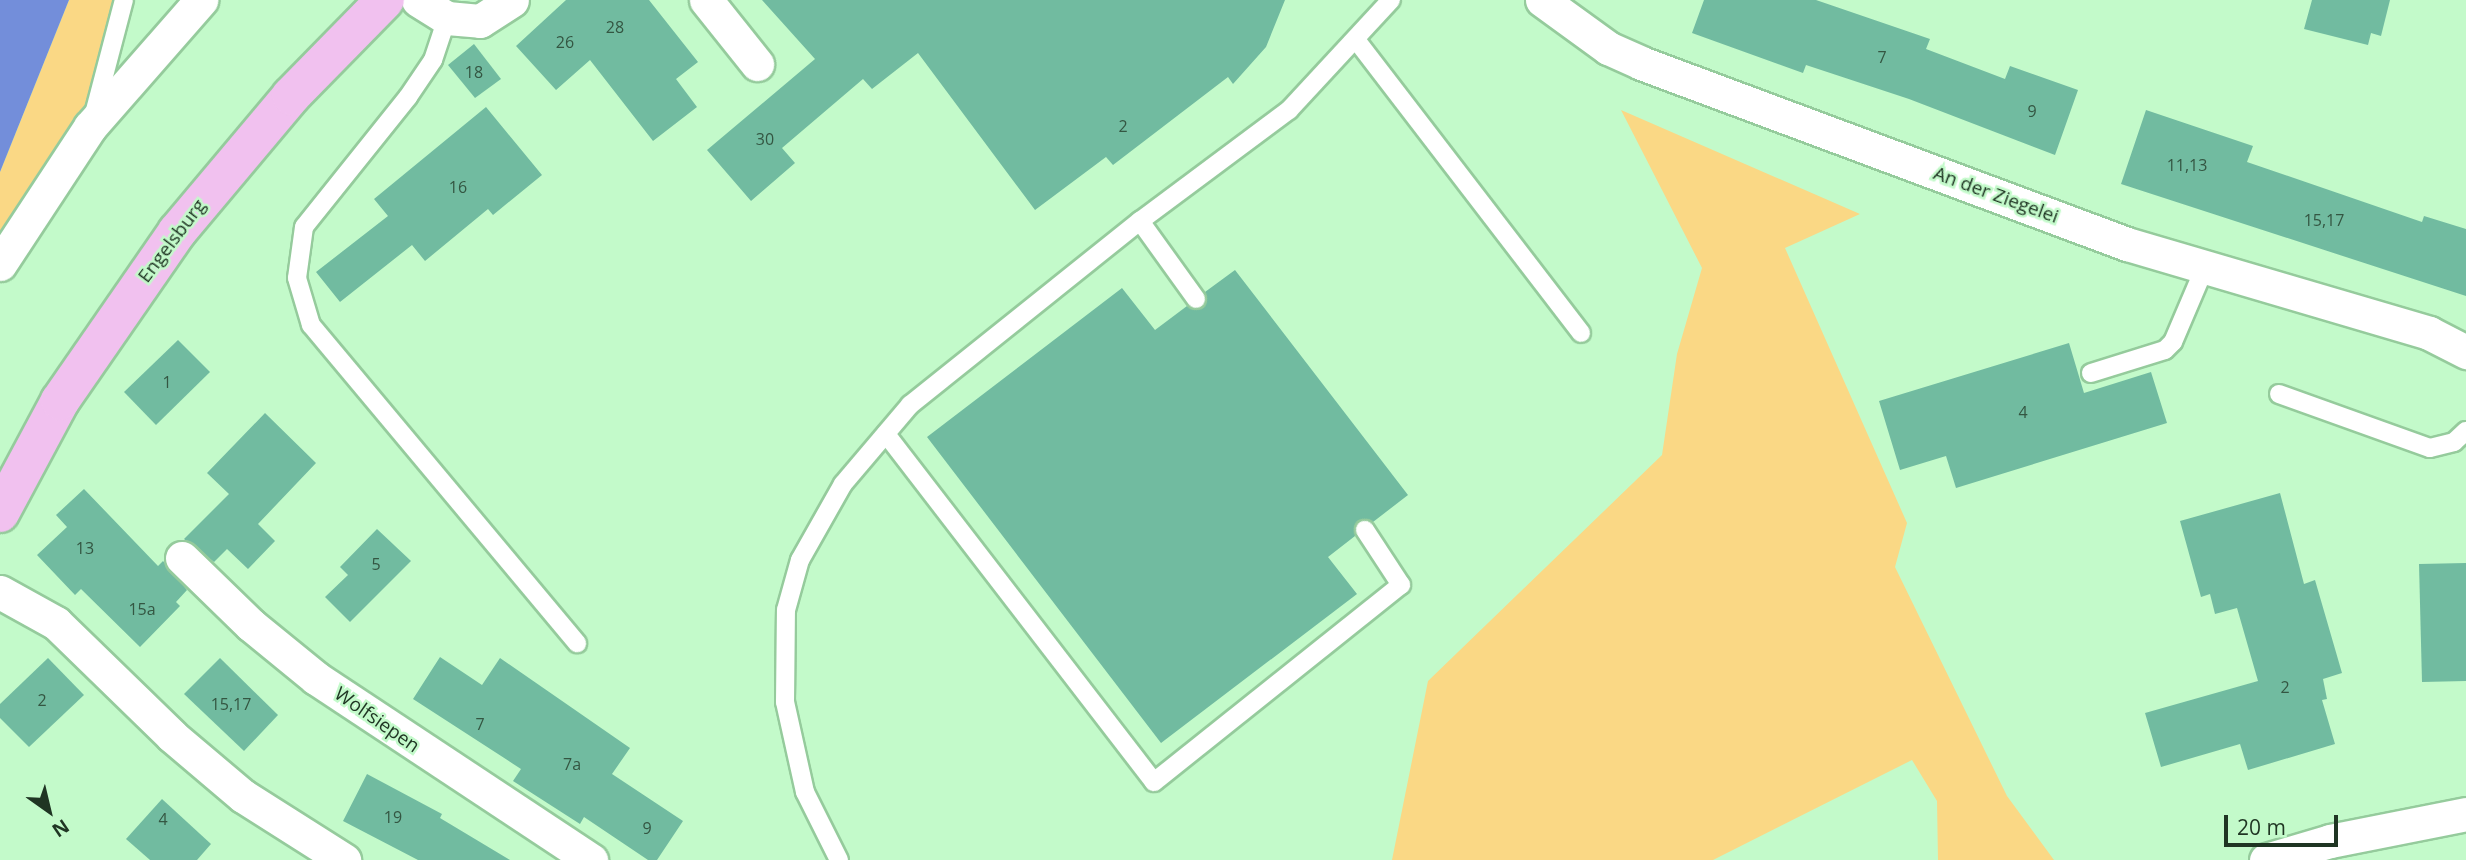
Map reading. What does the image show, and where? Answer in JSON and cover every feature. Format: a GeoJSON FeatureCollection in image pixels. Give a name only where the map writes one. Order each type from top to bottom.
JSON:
{"type":"FeatureCollection","features":[{"type":"Feature","properties":{"kind":"main road","name":"Engelsburg"},"geometry":{"type":"LineString","coordinates":[[0,513],[60,401],[177,232],[291,96],[385,0]]}},
{"type":"Feature","properties":{"kind":"street"},"geometry":{"type":"LineString","coordinates":[[0,264],[90,127],[201,0]]}},
{"type":"Feature","properties":{"kind":"street"},"geometry":{"type":"LineString","coordinates":[[418,0],[447,18],[480,21],[512,0]]}},
{"type":"Feature","properties":{"kind":"street"},"geometry":{"type":"LineString","coordinates":[[706,0],[757,64]]}},
{"type":"Feature","properties":{"kind":"street","name":"An der Ziegelei"},"geometry":{"type":"LineString","coordinates":[[1542,0],[1608,48],[1641,63],[2126,244],[2428,333],[2466,352]]}},
{"type":"Feature","properties":{"kind":"street","name":"Wolfsiepen"},"geometry":{"type":"LineString","coordinates":[[182,558],[251,625],[316,678],[591,860]]}},
{"type":"Feature","properties":{"kind":"street"},"geometry":{"type":"LineString","coordinates":[[0,592],[56,623],[172,736],[243,796],[344,860]]}},
{"type":"Feature","properties":{"kind":"street"},"geometry":{"type":"LineString","coordinates":[[2266,860],[2343,838],[2466,814]]}},
{"type":"Feature","properties":{"kind":"lane"},"geometry":{"type":"LineString","coordinates":[[90,127],[124,0]]}},
{"type":"Feature","properties":{"kind":"lane"},"geometry":{"type":"LineString","coordinates":[[839,860],[805,792],[788,715],[786,610],[800,560],[843,484],[910,405],[1140,220],[1289,110],[1357,41],[1391,0]]}},
{"type":"Feature","properties":{"kind":"lane"},"geometry":{"type":"LineString","coordinates":[[447,18],[433,60],[421,79],[304,227],[297,278],[311,325],[577,643]]}},
{"type":"Feature","properties":{"kind":"lane"},"geometry":{"type":"LineString","coordinates":[[1357,41],[1581,332]]}},
{"type":"Feature","properties":{"kind":"lane"},"geometry":{"type":"LineString","coordinates":[[1140,220],[1196,299]]}},
{"type":"Feature","properties":{"kind":"lane"},"geometry":{"type":"LineString","coordinates":[[2091,373],[2165,350],[2173,342],[2205,267]]}},
{"type":"Feature","properties":{"kind":"lane"},"geometry":{"type":"LineString","coordinates":[[2279,394],[2430,448],[2454,442],[2466,430]]}},
{"type":"Feature","properties":{"kind":"lane"},"geometry":{"type":"LineString","coordinates":[[886,434],[1154,782],[1401,585],[1365,530]]}},
{"type":"Feature","properties":{"kind":"shaded area"},"geometry":{"type":"Polygon","coordinates":[[[69,0],[124,0],[90,127],[0,264],[0,172],[69,0]]]}},
{"type":"Feature","properties":{"kind":"shaded area"},"geometry":{"type":"Polygon","coordinates":[[[1621,110],[1860,214],[1785,248],[1907,523],[1895,567],[2007,796],[2054,860],[1938,860],[1937,801],[1912,760],[1713,860],[1392,860],[1428,681],[1662,455],[1677,354],[1702,268],[1621,110]]]}},
{"type":"Feature","properties":{"kind":"water"},"geometry":{"type":"Polygon","coordinates":[[[0,0],[69,0],[0,172],[0,0]]]}},
{"type":"Feature","properties":{"kind":"building"},"geometry":{"type":"Polygon","coordinates":[[[566,0],[649,0],[698,62],[676,79],[697,107],[653,141],[590,60],[556,90],[516,46],[566,0]]]}},
{"type":"Feature","properties":{"kind":"building"},"geometry":{"type":"Polygon","coordinates":[[[762,0],[1285,0],[1266,47],[1233,84],[1228,77],[1113,165],[1106,157],[1035,210],[918,53],[872,89],[863,79],[782,148],[795,163],[751,201],[707,150],[815,59],[762,0]]]}},
{"type":"Feature","properties":{"kind":"building"},"geometry":{"type":"Polygon","coordinates":[[[1704,0],[1816,0],[1930,39],[1926,49],[2005,79],[2010,66],[2078,90],[2055,155],[1909,99],[1806,65],[1803,73],[1692,33],[1704,0]]]}},
{"type":"Feature","properties":{"kind":"building"},"geometry":{"type":"Polygon","coordinates":[[[2312,0],[2390,0],[2381,36],[2371,33],[2368,45],[2304,29],[2312,0]]]}},
{"type":"Feature","properties":{"kind":"building"},"geometry":{"type":"Polygon","coordinates":[[[474,44],[501,79],[475,98],[448,65],[474,44]]]}},
{"type":"Feature","properties":{"kind":"building"},"geometry":{"type":"Polygon","coordinates":[[[486,107],[542,175],[493,215],[488,209],[425,261],[412,245],[340,302],[316,272],[388,216],[374,199],[486,107]]]}},
{"type":"Feature","properties":{"kind":"building"},"geometry":{"type":"Polygon","coordinates":[[[2146,110],[2253,146],[2247,162],[2422,222],[2424,216],[2466,229],[2466,296],[2121,184],[2146,110]]]}},
{"type":"Feature","properties":{"kind":"building"},"geometry":{"type":"Polygon","coordinates":[[[1235,270],[1408,495],[1373,522],[1358,521],[1355,536],[1328,557],[1357,594],[1161,743],[927,437],[1122,288],[1155,330],[1187,306],[1203,308],[1205,292],[1235,270]]]}},
{"type":"Feature","properties":{"kind":"building"},"geometry":{"type":"Polygon","coordinates":[[[178,340],[210,372],[156,425],[124,392],[178,340]]]}},
{"type":"Feature","properties":{"kind":"building"},"geometry":{"type":"Polygon","coordinates":[[[2069,343],[2084,393],[2151,372],[2167,423],[1956,488],[1946,456],[1900,470],[1879,401],[2069,343]]]}},
{"type":"Feature","properties":{"kind":"building"},"geometry":{"type":"Polygon","coordinates":[[[265,413],[316,463],[258,524],[275,541],[248,569],[227,549],[214,562],[184,539],[229,494],[207,473],[265,413]]]}},
{"type":"Feature","properties":{"kind":"building"},"geometry":{"type":"Polygon","coordinates":[[[84,489],[158,566],[163,561],[187,590],[176,602],[180,606],[140,647],[81,589],[75,595],[37,555],[67,527],[56,515],[84,489]]]}},
{"type":"Feature","properties":{"kind":"building"},"geometry":{"type":"Polygon","coordinates":[[[2280,493],[2304,584],[2315,580],[2342,673],[2323,679],[2327,699],[2322,700],[2335,744],[2248,770],[2240,744],[2161,767],[2145,713],[2258,681],[2237,608],[2215,614],[2210,594],[2201,597],[2180,521],[2280,493]]]}},
{"type":"Feature","properties":{"kind":"building"},"geometry":{"type":"Polygon","coordinates":[[[377,529],[411,561],[350,622],[325,597],[348,575],[340,567],[377,529]]]}},
{"type":"Feature","properties":{"kind":"building"},"geometry":{"type":"Polygon","coordinates":[[[2466,563],[2466,681],[2422,682],[2419,564],[2466,563]]]}},
{"type":"Feature","properties":{"kind":"building"},"geometry":{"type":"Polygon","coordinates":[[[440,657],[482,685],[500,658],[630,748],[612,774],[683,821],[657,860],[648,860],[584,817],[580,824],[513,781],[521,769],[413,699],[440,657]]]}},
{"type":"Feature","properties":{"kind":"building"},"geometry":{"type":"Polygon","coordinates":[[[48,658],[84,695],[29,747],[0,718],[0,704],[48,658]]]}},
{"type":"Feature","properties":{"kind":"building"},"geometry":{"type":"Polygon","coordinates":[[[220,658],[278,715],[244,751],[184,694],[220,658]]]}},
{"type":"Feature","properties":{"kind":"building"},"geometry":{"type":"Polygon","coordinates":[[[367,774],[442,814],[440,818],[510,860],[418,860],[343,821],[367,774]]]}},
{"type":"Feature","properties":{"kind":"building"},"geometry":{"type":"Polygon","coordinates":[[[162,799],[211,844],[197,860],[150,860],[126,839],[162,799]]]}}]}
